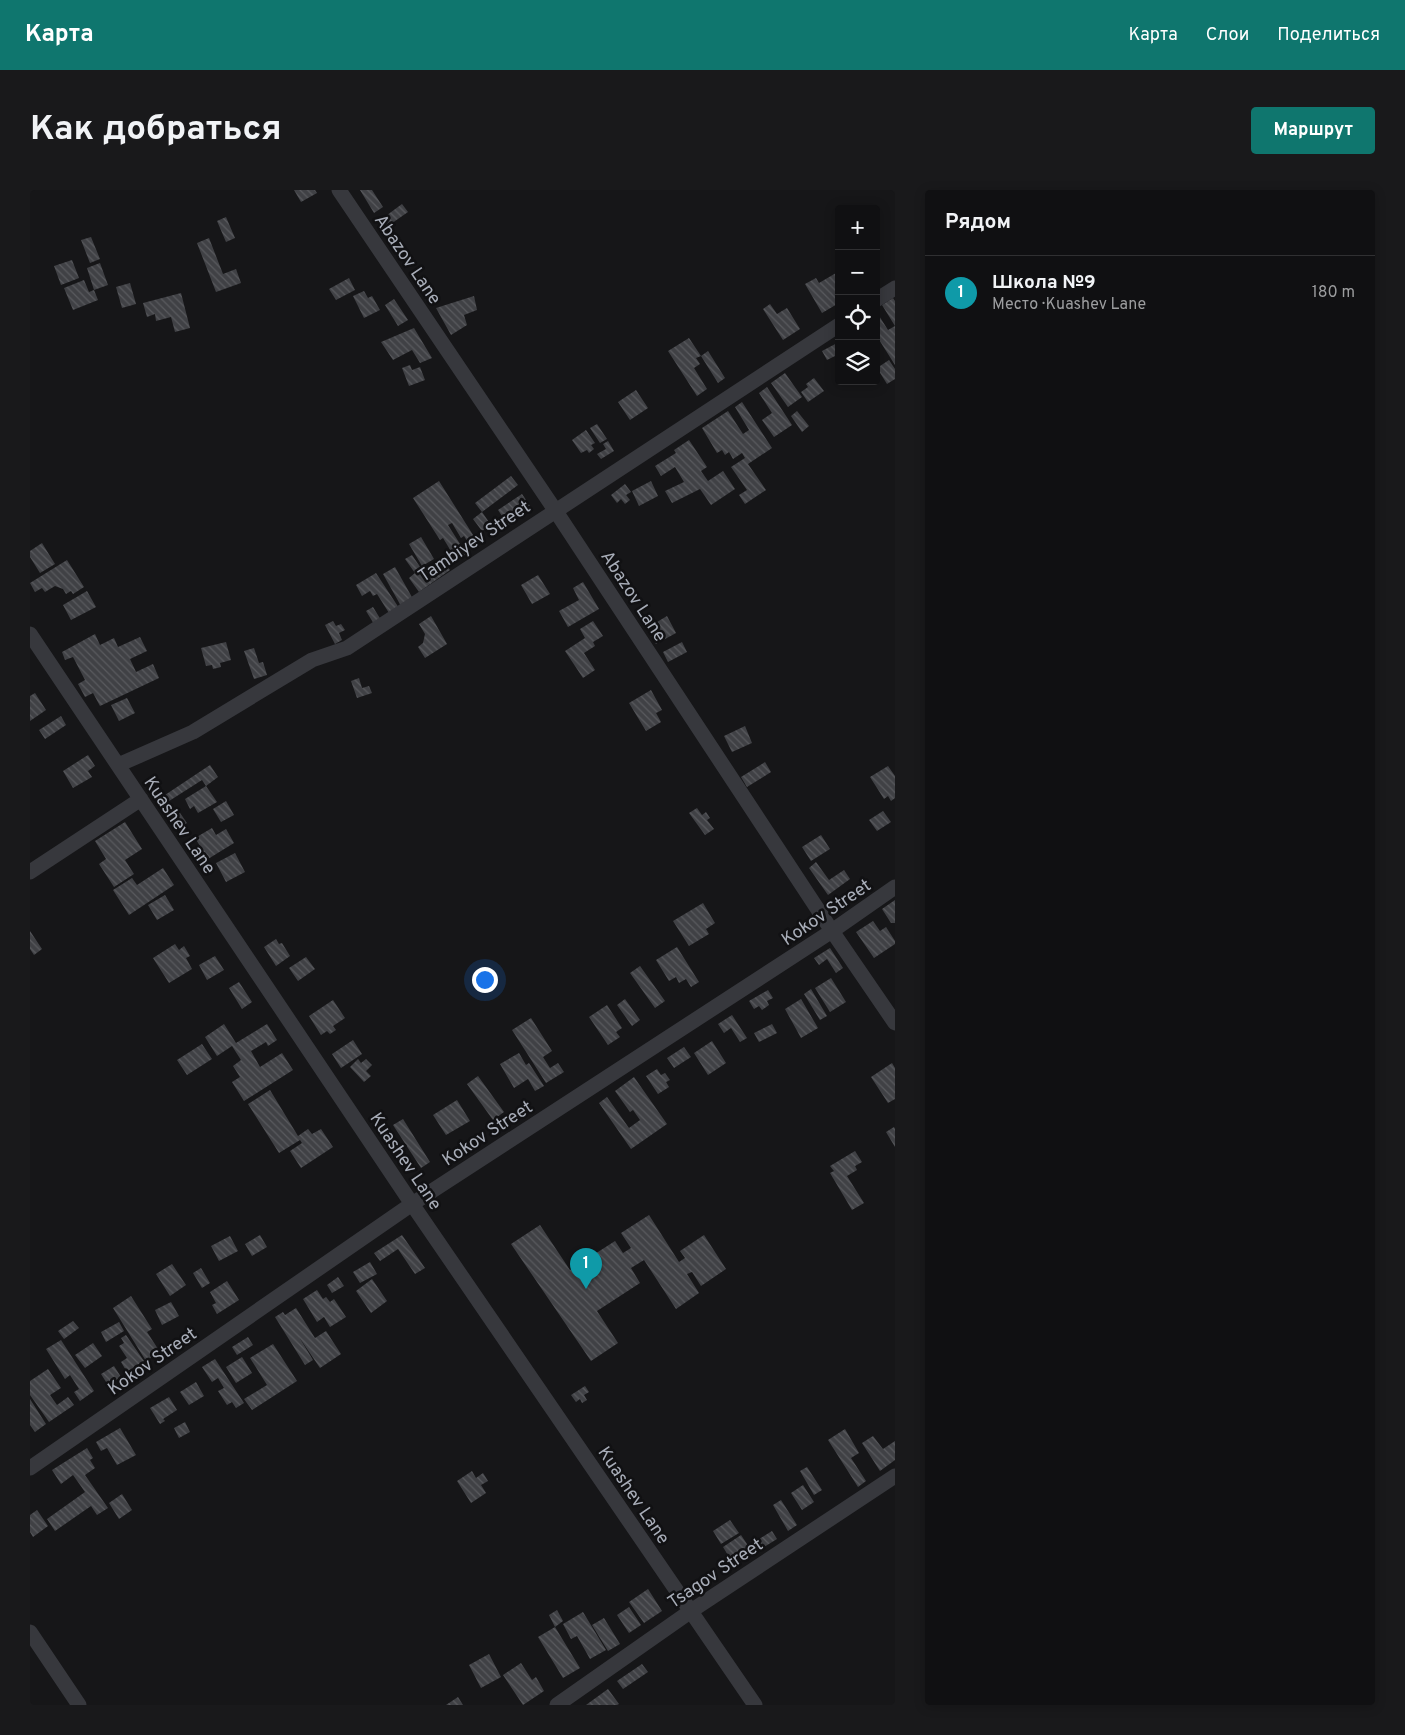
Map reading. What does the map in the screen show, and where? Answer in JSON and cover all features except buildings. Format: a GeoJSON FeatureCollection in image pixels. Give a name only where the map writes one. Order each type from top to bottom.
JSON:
{"type":"FeatureCollection","features":[{"type":"Feature","properties":{"kind":"street","name":"Abazov Lane"},"geometry":{"type":"LineString","coordinates":[[339,190],[555,510],[832,931],[895,1023]]}},
{"type":"Feature","properties":{"kind":"street"},"geometry":{"type":"LineString","coordinates":[[880,297],[895,288]]}},
{"type":"Feature","properties":{"kind":"street","name":"Tambiyev Street"},"geometry":{"type":"LineString","coordinates":[[118,765],[193,732],[312,660],[347,648],[835,328]]}},
{"type":"Feature","properties":{"kind":"street","name":"Kuashev Lane"},"geometry":{"type":"LineString","coordinates":[[30,634],[412,1204],[755,1705]]}},
{"type":"Feature","properties":{"kind":"street"},"geometry":{"type":"LineString","coordinates":[[30,872],[141,799]]}},
{"type":"Feature","properties":{"kind":"street","name":"Kokov Street"},"geometry":{"type":"LineString","coordinates":[[30,1468],[412,1204],[832,931],[895,887]]}},
{"type":"Feature","properties":{"kind":"street","name":"Tsagov Street"},"geometry":{"type":"LineString","coordinates":[[558,1705],[691,1611],[895,1476]]}},
{"type":"Feature","properties":{"kind":"street"},"geometry":{"type":"LineString","coordinates":[[30,1632],[79,1705]]}},
{"type":"Feature","properties":{"kind":"place","name":"Школа №9"},"geometry":{"type":"Point","coordinates":[586,1289]}}]}
